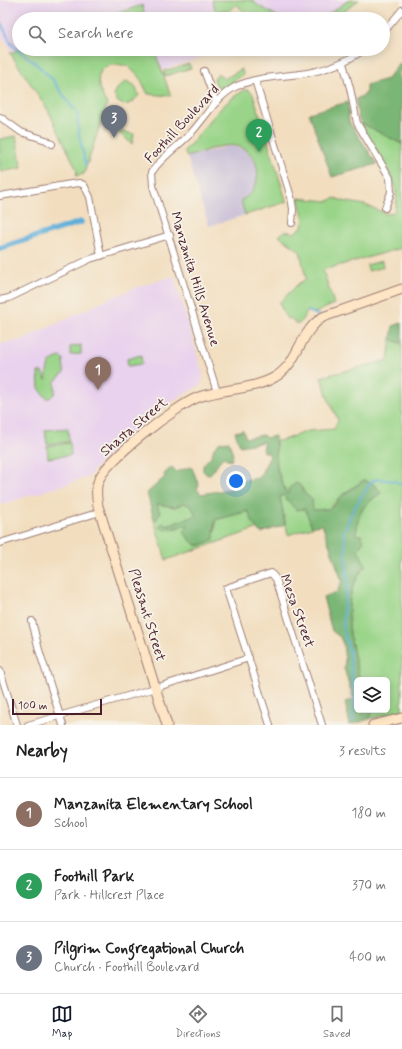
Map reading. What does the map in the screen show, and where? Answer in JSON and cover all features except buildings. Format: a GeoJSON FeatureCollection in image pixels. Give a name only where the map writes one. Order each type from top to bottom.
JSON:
{"type":"FeatureCollection","features":[{"type":"Feature","properties":{"kind":"street"},"geometry":{"type":"LineString","coordinates":[[390,25],[402,10]]}},
{"type":"Feature","properties":{"kind":"street","name":"Foothill Boulevard"},"geometry":{"type":"LineString","coordinates":[[151,173],[155,167],[192,132],[216,103],[236,86],[255,80],[310,73],[342,63],[354,56]]}},
{"type":"Feature","properties":{"kind":"street"},"geometry":{"type":"LineString","coordinates":[[342,63],[350,88],[357,123],[390,178],[391,192],[385,208]]}},
{"type":"Feature","properties":{"kind":"street"},"geometry":{"type":"LineString","coordinates":[[204,71],[216,103]]}},
{"type":"Feature","properties":{"kind":"street"},"geometry":{"type":"LineString","coordinates":[[255,80],[290,197],[293,209],[292,223]]}},
{"type":"Feature","properties":{"kind":"street"},"geometry":{"type":"LineString","coordinates":[[0,117],[21,132],[46,140],[52,144]]}},
{"type":"Feature","properties":{"kind":"street","name":"Manzanita Hills Avenue"},"geometry":{"type":"LineString","coordinates":[[151,173],[153,186],[170,235],[217,392]]}},
{"type":"Feature","properties":{"kind":"street"},"geometry":{"type":"LineString","coordinates":[[0,196],[71,184],[79,183],[84,185],[90,197],[100,256]]}},
{"type":"Feature","properties":{"kind":"street"},"geometry":{"type":"LineString","coordinates":[[0,300],[9,298],[100,256],[170,235]]}},
{"type":"Feature","properties":{"kind":"street","name":"Shasta Street"},"geometry":{"type":"LineString","coordinates":[[100,512],[97,498],[97,483],[110,465],[169,414],[192,400],[217,392],[270,380],[287,368],[294,360],[302,339],[316,321],[330,313],[402,289]]}},
{"type":"Feature","properties":{"kind":"street"},"geometry":{"type":"LineString","coordinates":[[0,543],[100,512]]}},
{"type":"Feature","properties":{"kind":"street","name":"Pleasant Street"},"geometry":{"type":"LineString","coordinates":[[100,512],[167,725]]}},
{"type":"Feature","properties":{"kind":"street","name":"Mesa Street"},"geometry":{"type":"LineString","coordinates":[[270,725],[226,588],[271,573],[276,579],[322,725]]}},
{"type":"Feature","properties":{"kind":"street"},"geometry":{"type":"LineString","coordinates":[[32,621],[39,650],[63,725]]}},
{"type":"Feature","properties":{"kind":"street"},"geometry":{"type":"LineString","coordinates":[[28,725],[155,688],[249,658]]}},
{"type":"Feature","properties":{"kind":"street"},"geometry":{"type":"LineString","coordinates":[[0,672],[16,725]]}},
{"type":"Feature","properties":{"kind":"street"},"geometry":{"type":"LineString","coordinates":[[374,725],[402,718]]}},
{"type":"Feature","properties":{"kind":"shaded area"},"geometry":{"type":"Polygon","coordinates":[[[0,0],[212,0],[216,12],[144,12],[141,5],[120,12],[12,12],[12,52],[0,34],[0,0]]]}},
{"type":"Feature","properties":{"kind":"shaded area"},"geometry":{"type":"Polygon","coordinates":[[[253,0],[349,0],[331,12],[270,12],[256,4],[253,0]]]}},
{"type":"Feature","properties":{"kind":"shaded area"},"geometry":{"type":"Polygon","coordinates":[[[157,56],[205,56],[162,70],[157,56]]]}},
{"type":"Feature","properties":{"kind":"shaded area"},"geometry":{"type":"Polygon","coordinates":[[[229,146],[243,149],[254,159],[258,170],[257,181],[252,192],[241,200],[245,215],[209,226],[187,157],[229,146]]]}},
{"type":"Feature","properties":{"kind":"shaded area"},"geometry":{"type":"Polygon","coordinates":[[[174,276],[203,375],[201,385],[171,402],[151,417],[94,469],[89,477],[0,505],[0,344],[22,340],[108,299],[140,286],[174,276]]]}},
{"type":"Feature","properties":{"kind":"green space"},"geometry":{"type":"Polygon","coordinates":[[[212,0],[253,0],[256,4],[270,12],[245,12],[236,4],[228,12],[226,12],[225,10],[216,12],[212,0]]]}},
{"type":"Feature","properties":{"kind":"green space"},"geometry":{"type":"Polygon","coordinates":[[[349,0],[359,0],[343,12],[331,12],[349,0]]]}},
{"type":"Feature","properties":{"kind":"green space"},"geometry":{"type":"Polygon","coordinates":[[[142,5],[144,12],[121,12],[142,5]]]}},
{"type":"Feature","properties":{"kind":"green space"},"geometry":{"type":"Polygon","coordinates":[[[12,56],[157,56],[171,96],[148,94],[140,78],[128,66],[117,65],[109,66],[103,69],[98,80],[102,95],[107,104],[84,174],[76,176],[77,170],[48,110],[12,56]]]}},
{"type":"Feature","properties":{"kind":"green space"},"geometry":{"type":"Polygon","coordinates":[[[400,63],[402,70],[398,73],[402,87],[402,144],[361,123],[358,117],[356,99],[366,94],[366,85],[387,79],[400,63]]]}},
{"type":"Feature","properties":{"kind":"green space"},"geometry":{"type":"Polygon","coordinates":[[[189,64],[191,68],[165,76],[164,71],[189,64]]]}},
{"type":"Feature","properties":{"kind":"green space"},"geometry":{"type":"Polygon","coordinates":[[[242,69],[243,75],[222,88],[217,87],[214,79],[218,73],[224,79],[242,69]]]}},
{"type":"Feature","properties":{"kind":"green space"},"geometry":{"type":"Polygon","coordinates":[[[126,81],[134,85],[139,95],[129,104],[123,104],[117,101],[114,95],[117,89],[126,81]]]}},
{"type":"Feature","properties":{"kind":"green space"},"geometry":{"type":"Polygon","coordinates":[[[245,90],[249,90],[253,94],[286,202],[245,215],[241,200],[249,195],[257,180],[258,171],[252,155],[245,149],[230,145],[218,147],[187,157],[184,151],[227,102],[245,90]]]}},
{"type":"Feature","properties":{"kind":"green space"},"geometry":{"type":"Polygon","coordinates":[[[348,102],[349,122],[377,164],[332,177],[309,113],[348,102]]]}},
{"type":"Feature","properties":{"kind":"green space"},"geometry":{"type":"Polygon","coordinates":[[[361,123],[402,144],[402,248],[323,270],[334,304],[315,313],[308,311],[299,324],[296,324],[291,318],[287,319],[279,303],[298,284],[306,279],[300,251],[279,236],[285,231],[294,233],[302,227],[304,219],[298,198],[328,201],[335,198],[365,205],[387,214],[394,212],[396,197],[393,181],[361,123]]]}},
{"type":"Feature","properties":{"kind":"green space"},"geometry":{"type":"Polygon","coordinates":[[[118,132],[134,134],[132,144],[118,132]]]}},
{"type":"Feature","properties":{"kind":"green space"},"geometry":{"type":"Polygon","coordinates":[[[16,136],[22,168],[0,172],[0,139],[16,136]]]}},
{"type":"Feature","properties":{"kind":"green space"},"geometry":{"type":"Polygon","coordinates":[[[382,261],[383,267],[368,271],[367,265],[382,261]]]}},
{"type":"Feature","properties":{"kind":"green space"},"geometry":{"type":"Polygon","coordinates":[[[402,323],[402,344],[391,339],[393,326],[402,323]]]}},
{"type":"Feature","properties":{"kind":"green space"},"geometry":{"type":"Polygon","coordinates":[[[391,339],[402,344],[402,711],[369,719],[372,713],[390,713],[390,677],[359,677],[350,636],[349,606],[357,578],[366,565],[357,550],[356,535],[358,519],[364,506],[381,493],[376,486],[364,480],[342,495],[326,510],[313,510],[310,498],[304,493],[303,489],[286,493],[277,469],[276,441],[308,431],[334,429],[338,420],[328,398],[321,377],[388,360],[391,339]]]}},
{"type":"Feature","properties":{"kind":"green space"},"geometry":{"type":"Polygon","coordinates":[[[81,345],[81,354],[70,355],[70,347],[81,345]]]}},
{"type":"Feature","properties":{"kind":"green space"},"geometry":{"type":"Polygon","coordinates":[[[141,355],[142,364],[128,366],[127,359],[141,355]]]}},
{"type":"Feature","properties":{"kind":"green space"},"geometry":{"type":"Polygon","coordinates":[[[61,357],[63,359],[64,373],[55,381],[55,393],[50,398],[46,398],[39,388],[38,372],[42,372],[46,380],[49,365],[56,358],[61,357]]]}},
{"type":"Feature","properties":{"kind":"green space"},"geometry":{"type":"Polygon","coordinates":[[[100,357],[108,363],[105,371],[94,373],[100,357]]]}},
{"type":"Feature","properties":{"kind":"green space"},"geometry":{"type":"Polygon","coordinates":[[[68,428],[69,442],[47,444],[45,430],[68,428]]]}},
{"type":"Feature","properties":{"kind":"green space"},"geometry":{"type":"Polygon","coordinates":[[[243,430],[246,438],[263,435],[266,438],[275,436],[277,469],[286,493],[289,493],[288,489],[296,483],[300,485],[304,493],[312,499],[313,510],[328,509],[335,505],[340,497],[364,480],[376,486],[381,493],[369,502],[362,510],[358,521],[356,535],[361,535],[364,541],[358,550],[366,565],[357,578],[349,606],[350,636],[359,677],[354,677],[354,700],[344,668],[345,661],[343,644],[340,637],[332,631],[323,597],[337,592],[342,581],[322,524],[312,527],[305,509],[296,510],[283,495],[280,497],[285,525],[261,533],[254,525],[248,511],[215,520],[214,539],[201,545],[195,545],[183,532],[188,527],[187,525],[166,530],[159,527],[162,523],[168,526],[196,515],[191,506],[184,503],[175,507],[157,504],[160,513],[157,519],[154,520],[147,493],[165,477],[164,474],[172,467],[177,472],[190,467],[192,468],[199,485],[197,489],[201,494],[236,488],[246,480],[259,478],[270,456],[267,452],[263,452],[264,442],[240,446],[235,432],[243,430]]]}},
{"type":"Feature","properties":{"kind":"green space"},"geometry":{"type":"Polygon","coordinates":[[[229,441],[233,455],[231,461],[224,457],[210,474],[206,474],[203,471],[203,465],[212,455],[214,448],[220,442],[229,441]]]}},
{"type":"Feature","properties":{"kind":"green space"},"geometry":{"type":"Polygon","coordinates":[[[70,443],[71,455],[48,458],[47,446],[70,443]]]}},
{"type":"Feature","properties":{"kind":"green space"},"geometry":{"type":"Polygon","coordinates":[[[283,495],[305,509],[312,527],[288,535],[280,497],[283,495]]]}},
{"type":"Feature","properties":{"kind":"green space"},"geometry":{"type":"Polygon","coordinates":[[[184,503],[191,506],[196,515],[167,526],[160,525],[173,529],[187,525],[188,538],[195,545],[201,545],[216,530],[215,520],[249,511],[254,525],[259,528],[166,560],[154,520],[157,519],[160,513],[157,504],[175,507],[184,503]]]}},
{"type":"Feature","properties":{"kind":"green space"},"geometry":{"type":"Polygon","coordinates":[[[354,700],[354,713],[372,713],[369,719],[350,725],[345,702],[354,700]]]}},
{"type":"Feature","properties":{"kind":"waterway"},"geometry":{"type":"LineString","coordinates":[[0,21],[12,45]]}},
{"type":"Feature","properties":{"kind":"waterway"},"geometry":{"type":"LineString","coordinates":[[26,56],[53,80],[71,106],[77,111],[79,135],[86,166]]}},
{"type":"Feature","properties":{"kind":"waterway"},"geometry":{"type":"LineString","coordinates":[[0,248],[81,222]]}},
{"type":"Feature","properties":{"kind":"waterway"},"geometry":{"type":"LineString","coordinates":[[308,311],[320,316]]}},
{"type":"Feature","properties":{"kind":"waterway"},"geometry":{"type":"LineString","coordinates":[[353,722],[354,697],[349,650],[343,628],[344,605],[348,584],[344,532],[352,512],[371,482],[377,479],[395,481],[402,485]]}},
{"type":"Feature","properties":{"kind":"place","name":"Pilgrim Congregational Church"},"geometry":{"type":"Point","coordinates":[114,138]}},
{"type":"Feature","properties":{"kind":"place","name":"Foothill Park"},"geometry":{"type":"Point","coordinates":[259,152]}},
{"type":"Feature","properties":{"kind":"place","name":"Manzanita Elementary School"},"geometry":{"type":"Point","coordinates":[98,390]}}]}
